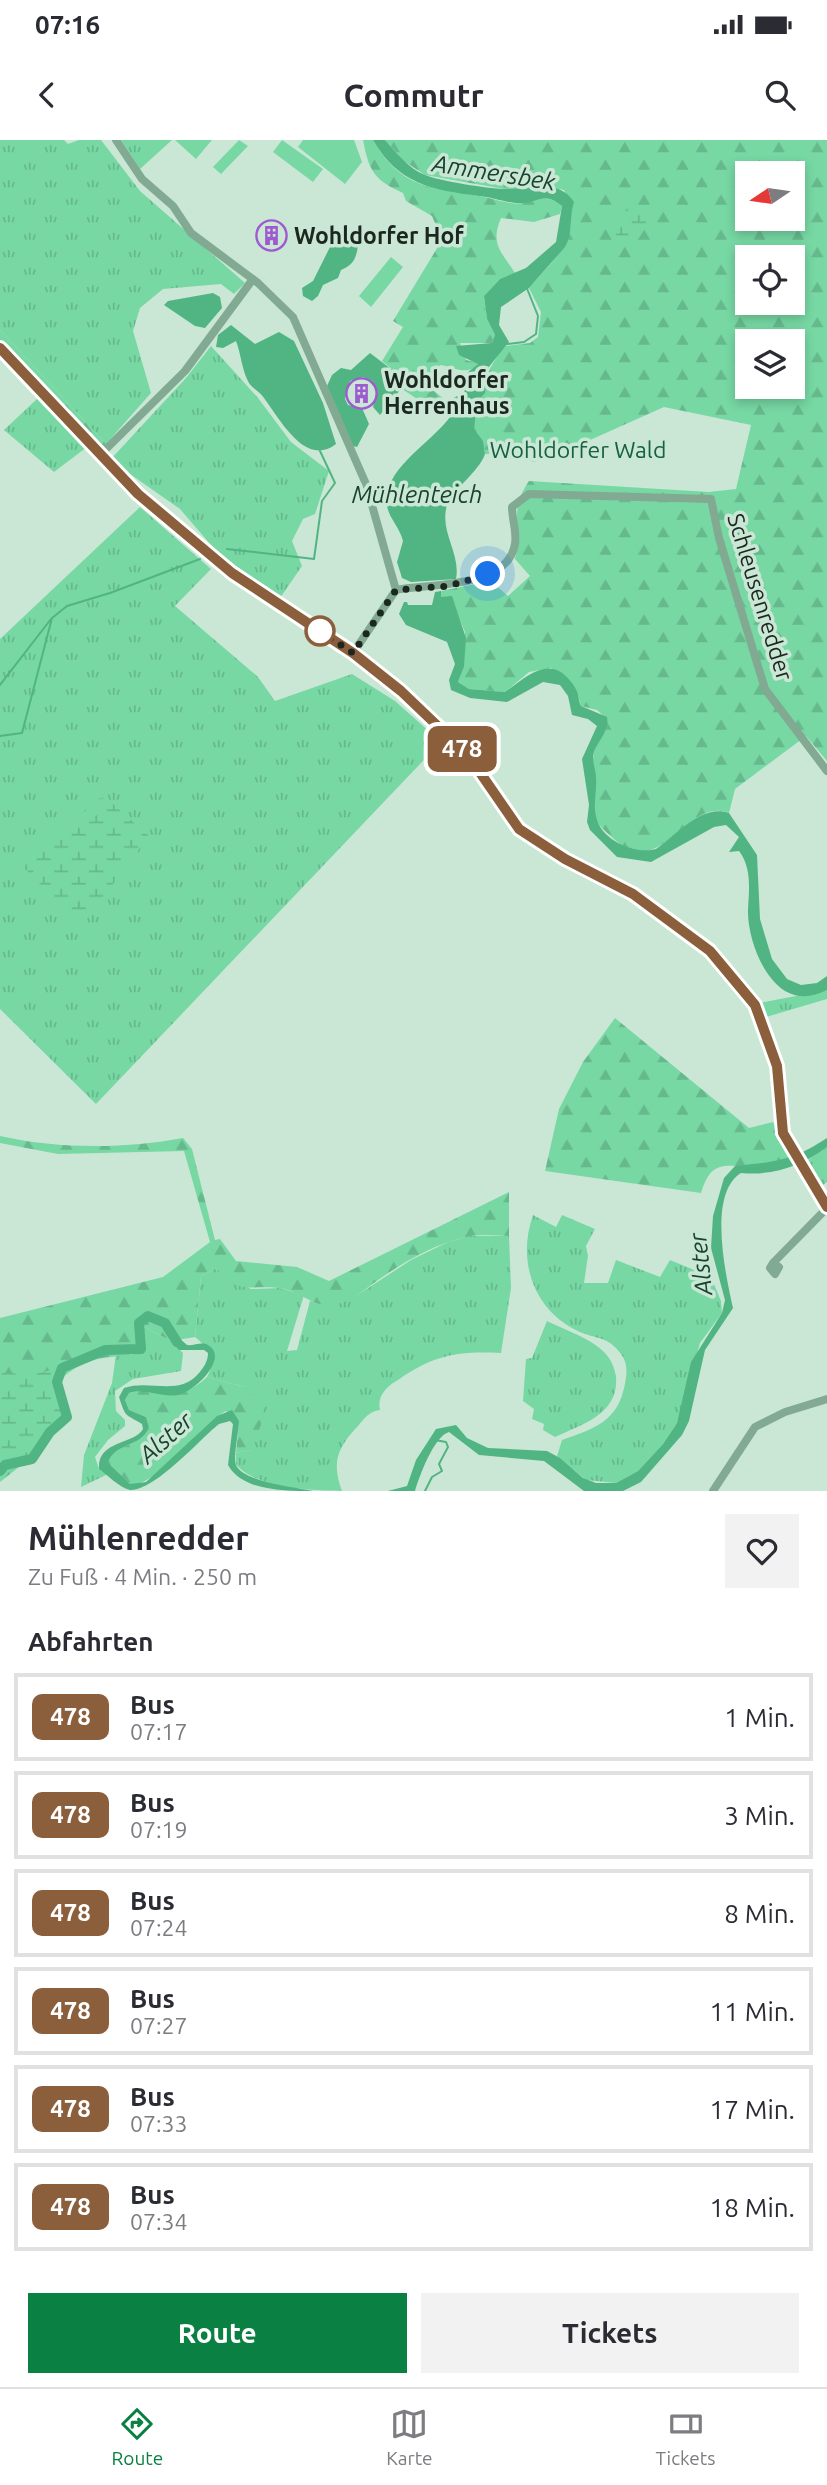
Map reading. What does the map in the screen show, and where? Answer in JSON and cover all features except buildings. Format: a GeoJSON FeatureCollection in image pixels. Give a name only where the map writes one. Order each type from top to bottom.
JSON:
{"type":"FeatureCollection","features":[{"type":"Feature","properties":{"kind":"street"},"geometry":{"type":"LineString","coordinates":[[116,140],[142,179],[173,206],[191,233],[253,279],[290,313],[300,329],[366,484],[396,590],[353,653]]}},
{"type":"Feature","properties":{"kind":"street"},"geometry":{"type":"LineString","coordinates":[[99,456],[185,370],[253,279]]}},
{"type":"Feature","properties":{"kind":"street"},"geometry":{"type":"LineString","coordinates":[[0,348],[99,456],[138,494],[232,573],[353,653],[401,691],[468,755],[519,829],[565,859],[633,894],[688,932],[732,974],[755,1005],[769,1041],[777,1066],[781,1125],[789,1147],[827,1208],[773,1263]]}},
{"type":"Feature","properties":{"kind":"street","name":"Schleusenredder"},"geometry":{"type":"LineString","coordinates":[[396,590],[449,586],[477,579],[498,568],[511,555],[514,545],[512,507],[529,494],[711,499],[719,538],[760,677],[774,704],[827,771]]}},
{"type":"Feature","properties":{"kind":"street"},"geometry":{"type":"LineString","coordinates":[[713,1491],[755,1427],[778,1415],[827,1399]]}},
{"type":"Feature","properties":{"kind":"green space"},"geometry":{"type":"Polygon","coordinates":[[[0,140],[64,140],[68,144],[79,140],[101,140],[140,191],[245,283],[234,294],[221,284],[163,289],[140,308],[133,331],[151,393],[106,444],[0,330],[0,140]]]}},
{"type":"Feature","properties":{"kind":"green space"},"geometry":{"type":"Polygon","coordinates":[[[121,140],[172,140],[140,169],[121,140]]]}},
{"type":"Feature","properties":{"kind":"green space"},"geometry":{"type":"Polygon","coordinates":[[[175,140],[212,140],[196,159],[175,140]]]}},
{"type":"Feature","properties":{"kind":"green space"},"geometry":{"type":"Polygon","coordinates":[[[239,140],[248,146],[221,174],[213,167],[239,140]]]}},
{"type":"Feature","properties":{"kind":"green space"},"geometry":{"type":"Polygon","coordinates":[[[282,140],[323,169],[313,182],[273,152],[282,140]]]}},
{"type":"Feature","properties":{"kind":"green space"},"geometry":{"type":"Polygon","coordinates":[[[303,140],[354,140],[362,162],[345,184],[298,147],[303,140]]]}},
{"type":"Feature","properties":{"kind":"green space"},"geometry":{"type":"Polygon","coordinates":[[[363,140],[373,140],[396,169],[421,184],[508,203],[548,199],[562,206],[560,214],[534,222],[501,218],[497,241],[515,273],[500,279],[484,296],[487,319],[495,335],[492,343],[460,343],[466,360],[478,363],[475,367],[461,370],[440,365],[436,374],[446,380],[445,387],[432,385],[430,388],[449,403],[443,416],[402,389],[404,379],[382,361],[403,327],[393,321],[442,240],[432,216],[406,201],[403,193],[385,184],[374,173],[363,140]]]}},
{"type":"Feature","properties":{"kind":"green space","name":"Wohldorfer Wald"},"geometry":{"type":"Polygon","coordinates":[[[385,140],[827,140],[827,761],[806,736],[735,789],[729,813],[714,811],[700,816],[660,846],[646,851],[631,850],[614,839],[596,819],[593,759],[607,719],[597,710],[581,706],[576,689],[551,668],[529,672],[505,692],[469,689],[458,682],[464,667],[465,632],[454,606],[441,597],[441,591],[491,581],[508,596],[530,576],[515,559],[517,511],[522,492],[529,481],[709,492],[736,489],[751,425],[664,407],[552,457],[533,462],[516,453],[485,454],[484,446],[474,430],[473,421],[482,385],[506,346],[530,343],[538,337],[541,312],[529,288],[558,255],[564,244],[571,220],[569,206],[564,190],[546,186],[510,190],[425,175],[404,161],[385,140]]]}},
{"type":"Feature","properties":{"kind":"green space"},"geometry":{"type":"Polygon","coordinates":[[[643,207],[649,223],[635,243],[619,242],[613,227],[627,208],[643,207]]]}},
{"type":"Feature","properties":{"kind":"green space"},"geometry":{"type":"Polygon","coordinates":[[[391,257],[403,267],[371,307],[359,296],[391,257]]]}},
{"type":"Feature","properties":{"kind":"green space"},"geometry":{"type":"Polygon","coordinates":[[[0,330],[106,444],[100,451],[0,342],[0,330]]]}},
{"type":"Feature","properties":{"kind":"green space"},"geometry":{"type":"Polygon","coordinates":[[[211,346],[258,398],[291,442],[329,471],[315,514],[303,519],[292,541],[302,566],[280,598],[217,552],[180,509],[110,460],[186,378],[211,346]]]}},
{"type":"Feature","properties":{"kind":"green space"},"geometry":{"type":"Polygon","coordinates":[[[39,397],[87,447],[54,472],[4,430],[39,397]]]}},
{"type":"Feature","properties":{"kind":"green space"},"geometry":{"type":"Polygon","coordinates":[[[140,507],[211,569],[175,606],[258,677],[275,701],[352,674],[395,701],[441,742],[96,1104],[0,1009],[0,639],[140,507]]]}},
{"type":"Feature","properties":{"kind":"green space"},"geometry":{"type":"Polygon","coordinates":[[[105,797],[149,836],[81,927],[21,864],[98,799],[105,797]]]}},
{"type":"Feature","properties":{"kind":"green space"},"geometry":{"type":"Polygon","coordinates":[[[827,990],[827,999],[766,1017],[759,1003],[827,990]]]}},
{"type":"Feature","properties":{"kind":"green space"},"geometry":{"type":"Polygon","coordinates":[[[615,1018],[749,1128],[773,1122],[790,1158],[756,1167],[717,1168],[708,1177],[701,1193],[545,1171],[559,1109],[583,1062],[615,1018]]]}},
{"type":"Feature","properties":{"kind":"green space"},"geometry":{"type":"Polygon","coordinates":[[[0,1136],[92,1146],[183,1138],[192,1149],[215,1240],[220,1239],[236,1261],[297,1267],[329,1281],[509,1192],[509,1236],[471,1236],[445,1243],[403,1264],[354,1297],[333,1305],[319,1304],[285,1289],[244,1287],[231,1282],[216,1268],[201,1276],[195,1337],[171,1341],[144,1327],[139,1335],[139,1353],[97,1359],[70,1372],[58,1381],[56,1400],[64,1413],[34,1455],[0,1482],[0,1318],[163,1277],[210,1242],[184,1151],[58,1154],[0,1143],[0,1136]]]}},
{"type":"Feature","properties":{"kind":"green space"},"geometry":{"type":"Polygon","coordinates":[[[827,1147],[827,1182],[820,1187],[805,1162],[827,1147]]]}},
{"type":"Feature","properties":{"kind":"green space"},"geometry":{"type":"Polygon","coordinates":[[[533,1215],[556,1227],[562,1215],[595,1229],[586,1246],[588,1256],[584,1283],[608,1283],[616,1260],[660,1277],[670,1260],[711,1277],[721,1301],[722,1313],[700,1343],[677,1423],[663,1444],[638,1471],[616,1483],[586,1480],[557,1456],[562,1440],[595,1427],[611,1415],[622,1397],[626,1368],[625,1361],[612,1345],[568,1325],[542,1301],[529,1269],[527,1251],[533,1215]]]}},
{"type":"Feature","properties":{"kind":"green space"},"geometry":{"type":"Polygon","coordinates":[[[469,1236],[509,1236],[511,1288],[501,1353],[446,1356],[423,1365],[383,1392],[380,1410],[365,1418],[341,1448],[337,1472],[342,1491],[301,1489],[270,1483],[245,1472],[236,1464],[236,1453],[251,1450],[245,1387],[207,1377],[211,1360],[204,1345],[195,1337],[201,1276],[216,1268],[251,1289],[280,1288],[304,1295],[287,1351],[297,1350],[310,1301],[332,1305],[359,1294],[411,1260],[448,1242],[469,1236]]]}},
{"type":"Feature","properties":{"kind":"green space"},"geometry":{"type":"Polygon","coordinates":[[[547,1321],[599,1348],[611,1361],[616,1377],[612,1400],[605,1409],[587,1422],[555,1437],[543,1430],[544,1424],[532,1419],[534,1409],[523,1401],[526,1359],[532,1358],[547,1321]]]}},
{"type":"Feature","properties":{"kind":"green space"},"geometry":{"type":"Polygon","coordinates":[[[144,1327],[171,1341],[183,1353],[181,1371],[133,1379],[115,1391],[116,1411],[125,1420],[125,1426],[108,1440],[95,1457],[99,1469],[108,1474],[81,1487],[84,1455],[112,1383],[116,1354],[132,1355],[144,1327]]]}},
{"type":"Feature","properties":{"kind":"green space"},"geometry":{"type":"Polygon","coordinates":[[[51,1370],[67,1417],[32,1459],[5,1465],[0,1471],[0,1373],[35,1374],[51,1370]]]}},
{"type":"Feature","properties":{"kind":"green space"},"geometry":{"type":"Polygon","coordinates":[[[207,1377],[245,1387],[263,1402],[261,1425],[251,1450],[236,1453],[239,1421],[226,1411],[215,1418],[165,1467],[141,1483],[130,1484],[107,1463],[116,1451],[140,1439],[149,1427],[146,1417],[129,1410],[125,1400],[129,1393],[177,1393],[196,1386],[207,1377]]]}},
{"type":"Feature","properties":{"kind":"water","name":"Mühlenteich"},"geometry":{"type":"Polygon","coordinates":[[[373,140],[385,140],[408,164],[432,177],[492,188],[545,186],[561,190],[574,202],[565,247],[529,288],[501,307],[499,325],[509,342],[488,368],[485,393],[477,402],[474,429],[483,441],[485,454],[477,468],[450,500],[445,515],[456,560],[456,579],[411,582],[402,578],[397,562],[403,541],[388,510],[387,492],[401,467],[455,410],[451,399],[464,393],[467,373],[478,364],[459,355],[456,346],[492,343],[495,335],[487,319],[484,296],[500,279],[526,268],[556,242],[562,206],[545,198],[517,203],[431,187],[405,175],[383,155],[373,140]]]}},
{"type":"Feature","properties":{"kind":"water"},"geometry":{"type":"Polygon","coordinates":[[[343,233],[358,246],[355,258],[341,270],[338,278],[323,285],[318,296],[312,301],[303,296],[302,288],[313,281],[336,235],[343,233]]]}},
{"type":"Feature","properties":{"kind":"water"},"geometry":{"type":"Polygon","coordinates":[[[213,293],[220,297],[222,308],[205,328],[195,326],[164,305],[168,301],[213,293]]]}},
{"type":"Feature","properties":{"kind":"water"},"geometry":{"type":"Polygon","coordinates":[[[231,325],[255,344],[279,332],[294,341],[323,403],[336,444],[325,450],[314,450],[294,438],[249,383],[236,341],[223,348],[216,347],[218,335],[231,325]]]}},
{"type":"Feature","properties":{"kind":"water"},"geometry":{"type":"Polygon","coordinates":[[[370,353],[404,379],[404,385],[380,415],[373,407],[377,392],[372,381],[363,377],[350,381],[345,399],[348,405],[362,408],[369,424],[357,447],[353,446],[327,386],[332,375],[341,368],[351,370],[370,353]]]}},
{"type":"Feature","properties":{"kind":"water"},"geometry":{"type":"Polygon","coordinates":[[[441,591],[441,597],[452,596],[466,638],[464,667],[458,682],[469,689],[505,692],[532,673],[550,669],[559,671],[576,689],[581,706],[607,717],[606,728],[593,757],[596,816],[599,825],[611,839],[638,850],[656,849],[699,817],[719,811],[729,813],[757,855],[760,919],[772,959],[787,979],[801,985],[817,983],[827,976],[827,990],[806,996],[790,994],[769,976],[750,931],[749,879],[746,865],[739,851],[729,852],[739,837],[726,825],[714,827],[651,862],[617,857],[590,830],[582,759],[597,726],[588,719],[572,715],[568,696],[560,685],[543,682],[507,702],[470,698],[451,690],[449,680],[455,664],[447,642],[406,625],[399,614],[404,602],[408,605],[432,605],[435,592],[441,591]]]}},
{"type":"Feature","properties":{"kind":"water"},"geometry":{"type":"Polygon","coordinates":[[[827,1138],[827,1147],[808,1160],[776,1171],[741,1173],[731,1184],[724,1198],[722,1236],[723,1257],[733,1308],[705,1350],[689,1421],[682,1435],[641,1482],[623,1491],[584,1491],[544,1461],[479,1455],[449,1432],[443,1435],[433,1449],[415,1491],[388,1491],[407,1486],[416,1460],[436,1429],[456,1425],[467,1438],[488,1448],[547,1451],[560,1458],[583,1478],[596,1483],[616,1483],[638,1471],[663,1444],[677,1423],[691,1362],[722,1313],[725,1300],[711,1248],[713,1216],[724,1178],[735,1166],[783,1159],[803,1152],[827,1138]]]}},
{"type":"Feature","properties":{"kind":"water"},"geometry":{"type":"Polygon","coordinates":[[[171,1331],[187,1345],[208,1345],[214,1351],[212,1366],[193,1388],[185,1393],[129,1393],[125,1400],[129,1410],[146,1417],[149,1427],[140,1439],[116,1451],[108,1463],[130,1484],[146,1482],[217,1416],[232,1410],[239,1421],[235,1461],[241,1471],[259,1480],[313,1491],[265,1488],[235,1474],[228,1465],[233,1424],[230,1421],[219,1424],[164,1474],[140,1488],[130,1490],[117,1484],[99,1469],[104,1453],[143,1429],[142,1424],[123,1409],[119,1397],[124,1388],[182,1384],[191,1380],[205,1364],[208,1353],[204,1350],[179,1350],[171,1341],[171,1331]]]}},
{"type":"Feature","properties":{"kind":"waterway","name":"Ammersbek"},"geometry":{"type":"LineString","coordinates":[[507,344],[524,342],[536,334],[538,316],[526,286]]}},
{"type":"Feature","properties":{"kind":"waterway"},"geometry":{"type":"LineString","coordinates":[[227,549],[314,559],[322,501],[335,483],[320,451]]}},
{"type":"Feature","properties":{"kind":"waterway"},"geometry":{"type":"LineString","coordinates":[[0,736],[22,733],[52,618],[67,606],[200,559]]}},
{"type":"Feature","properties":{"kind":"waterway"},"geometry":{"type":"LineString","coordinates":[[0,685],[51,619]]}},
{"type":"Feature","properties":{"kind":"waterway","name":"Alster"},"geometry":{"type":"LineString","coordinates":[[0,1471],[5,1465],[32,1459],[50,1432],[67,1417],[57,1382],[62,1368],[105,1350],[141,1349],[139,1323],[148,1316],[165,1323],[177,1342]]}},
{"type":"Feature","properties":{"kind":"waterway"},"geometry":{"type":"LineString","coordinates":[[425,1491],[432,1477],[442,1471],[439,1464],[448,1447],[446,1442],[435,1440]]}},
{"type":"Feature","properties":{"kind":"bus line","name":"478"},"geometry":{"type":"LineString","coordinates":[[0,348],[111,469],[138,494],[232,573],[353,653],[401,691],[468,755],[519,829],[565,859],[633,894],[688,932],[710,951],[732,974],[755,1005],[777,1066],[783,1133],[827,1207]]}},
{"type":"Feature","properties":{"kind":"place","name":"Wohldorfer Hof"},"geometry":{"type":"Point","coordinates":[271,236]}},
{"type":"Feature","properties":{"kind":"place","name":"Wohldorfer Herrenhaus"},"geometry":{"type":"Point","coordinates":[361,393]}},
{"type":"Feature","properties":{"kind":"route"},"geometry":{"type":"LineString","coordinates":[[320,631],[353,653],[396,590],[449,586],[488,574]]}}]}
